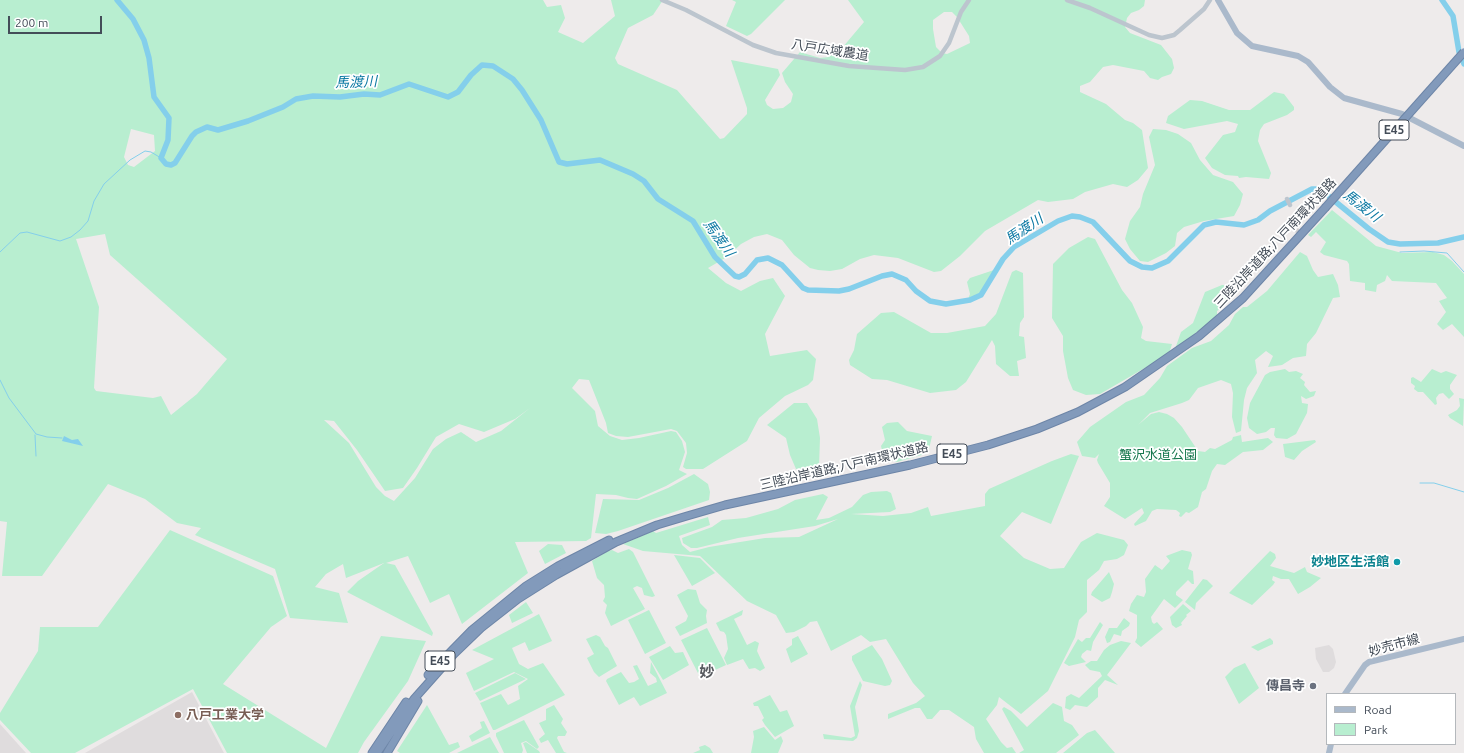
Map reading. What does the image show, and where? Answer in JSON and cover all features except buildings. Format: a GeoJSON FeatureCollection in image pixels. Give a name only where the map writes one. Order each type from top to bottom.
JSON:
{"type":"FeatureCollection","features":[{"type":"Feature","properties":{"kind":"highway","name":"三陸沿岸道路;八戸南環状道路"},"geometry":{"type":"LineString","coordinates":[[373,753],[400,710],[444,657],[472,630],[526,586],[577,556],[618,536],[685,513],[910,464],[1012,438],[1059,420],[1100,401],[1164,362],[1182,350],[1243,298],[1464,52]]}},
{"type":"Feature","properties":{"kind":"highway","name":"三陸沿岸道路;八戸南環状道路"},"geometry":{"type":"LineString","coordinates":[[373,753],[414,699],[454,654],[481,628],[518,599],[585,557],[616,542],[657,526],[725,505]]}},
{"type":"Feature","properties":{"kind":"highway"},"geometry":{"type":"LineString","coordinates":[[387,753],[417,702],[454,654]]}},
{"type":"Feature","properties":{"kind":"main road"},"geometry":{"type":"LineString","coordinates":[[1218,0],[1237,33],[1252,46],[1298,56],[1308,62],[1330,88],[1344,98],[1402,114],[1464,146]]}},
{"type":"Feature","properties":{"kind":"main road","name":"妙売市線"},"geometry":{"type":"LineString","coordinates":[[1346,693],[1365,665],[1370,662],[1464,639]]}},
{"type":"Feature","properties":{"kind":"street","name":"八戸広域農道"},"geometry":{"type":"LineString","coordinates":[[662,0],[680,7],[753,45],[776,53],[849,66],[905,70],[923,67],[940,56],[949,43],[961,12],[969,0]]}},
{"type":"Feature","properties":{"kind":"street"},"geometry":{"type":"LineString","coordinates":[[1067,0],[1090,8],[1150,35],[1162,38],[1180,30],[1204,8],[1210,0]]}},
{"type":"Feature","properties":{"kind":"street"},"geometry":{"type":"LineString","coordinates":[[1287,199],[1290,205]]}},
{"type":"Feature","properties":{"kind":"shaded area"},"geometry":{"type":"Polygon","coordinates":[[[1329,645],[1333,649],[1336,662],[1334,668],[1329,672],[1323,672],[1316,659],[1315,648],[1329,645]]]}},
{"type":"Feature","properties":{"kind":"shaded area","name":"八戸工業大学"},"geometry":{"type":"Polygon","coordinates":[[[192,692],[224,753],[85,753],[113,737],[192,692]]]}},
{"type":"Feature","properties":{"kind":"shaded area"},"geometry":{"type":"Polygon","coordinates":[[[0,724],[26,753],[0,753],[0,724]]]}},
{"type":"Feature","properties":{"kind":"green space"},"geometry":{"type":"Polygon","coordinates":[[[0,0],[543,0],[547,7],[561,5],[565,18],[558,32],[583,43],[615,16],[611,0],[663,0],[653,15],[628,28],[615,58],[618,64],[677,90],[720,139],[724,138],[747,114],[747,108],[731,60],[778,69],[780,75],[765,100],[767,105],[773,109],[783,108],[791,102],[793,94],[785,82],[782,73],[800,52],[820,58],[829,57],[842,48],[864,22],[848,0],[1145,0],[1144,6],[1131,13],[1127,18],[1125,27],[1130,33],[1161,45],[1172,59],[1174,68],[1171,74],[1158,80],[1150,78],[1144,71],[1113,65],[1103,67],[1090,82],[1080,86],[1080,92],[1106,104],[1125,120],[1133,123],[1142,130],[1148,168],[1138,180],[1127,187],[1113,184],[1085,192],[1073,199],[1048,202],[1038,200],[985,231],[960,256],[941,271],[934,272],[898,258],[874,255],[860,259],[842,269],[830,271],[818,270],[810,268],[794,255],[782,240],[767,234],[754,237],[741,244],[727,257],[708,268],[726,283],[741,291],[760,281],[773,278],[785,296],[765,334],[770,356],[807,350],[816,359],[813,380],[808,385],[785,396],[759,418],[747,441],[703,469],[686,469],[683,467],[687,453],[686,443],[677,431],[671,429],[628,437],[616,436],[608,433],[606,423],[589,380],[579,379],[572,388],[595,411],[598,426],[610,436],[622,440],[671,431],[676,432],[682,441],[685,452],[679,470],[687,474],[666,486],[637,499],[616,495],[596,494],[591,538],[586,541],[515,542],[528,573],[462,624],[449,594],[430,603],[408,556],[386,563],[395,565],[433,633],[432,636],[347,592],[358,581],[384,563],[346,578],[343,564],[326,574],[315,587],[339,593],[348,623],[290,618],[275,569],[195,535],[201,528],[177,523],[145,499],[108,484],[42,576],[2,576],[7,522],[0,521],[0,0]],[[944,12],[933,20],[936,47],[942,53],[947,54],[970,43],[969,36],[952,12],[944,12]],[[131,129],[124,157],[128,165],[134,167],[155,151],[154,135],[131,129]],[[105,234],[76,239],[99,307],[94,388],[96,391],[153,398],[161,396],[171,415],[197,394],[227,359],[110,255],[105,234]],[[530,408],[515,419],[484,432],[459,424],[436,437],[403,488],[385,491],[357,450],[334,421],[324,420],[349,443],[376,487],[385,496],[394,501],[415,478],[433,449],[446,439],[461,432],[476,442],[501,431],[530,408]]]}},
{"type":"Feature","properties":{"kind":"green space"},"geometry":{"type":"Polygon","coordinates":[[[732,0],[785,0],[751,34],[747,36],[726,26],[736,2],[732,0]]]}},
{"type":"Feature","properties":{"kind":"green space"},"geometry":{"type":"Polygon","coordinates":[[[1274,92],[1284,94],[1294,107],[1294,110],[1287,115],[1264,124],[1260,130],[1258,141],[1271,173],[1269,179],[1246,177],[1239,178],[1238,176],[1225,175],[1212,168],[1205,158],[1223,135],[1235,132],[1238,124],[1227,121],[1184,129],[1166,123],[1168,116],[1190,100],[1202,101],[1229,110],[1250,110],[1274,92]]]}},
{"type":"Feature","properties":{"kind":"green space"},"geometry":{"type":"Polygon","coordinates":[[[1153,129],[1166,130],[1178,134],[1191,143],[1200,160],[1213,175],[1233,182],[1243,194],[1240,205],[1234,216],[1204,221],[1184,227],[1177,233],[1175,246],[1166,253],[1148,262],[1140,261],[1130,249],[1125,239],[1130,221],[1140,207],[1143,194],[1155,165],[1149,137],[1153,129]]]}},
{"type":"Feature","properties":{"kind":"green space"},"geometry":{"type":"Polygon","coordinates":[[[1332,210],[1376,246],[1402,253],[1433,252],[1444,255],[1452,261],[1464,274],[1464,337],[1452,324],[1443,330],[1437,324],[1446,312],[1439,301],[1447,298],[1436,283],[1392,281],[1387,275],[1385,281],[1377,285],[1376,292],[1365,290],[1365,283],[1350,281],[1349,264],[1347,261],[1324,255],[1320,252],[1326,242],[1316,232],[1311,237],[1308,235],[1332,210]]]}},
{"type":"Feature","properties":{"kind":"green space"},"geometry":{"type":"Polygon","coordinates":[[[1088,237],[1095,239],[1122,290],[1132,303],[1143,327],[1141,338],[1146,341],[1172,344],[1169,354],[1100,394],[1086,395],[1073,390],[1068,378],[1063,351],[1063,336],[1052,318],[1053,264],[1069,248],[1088,237]]]}},
{"type":"Feature","properties":{"kind":"green space","name":"蟹沢水道公園"},"geometry":{"type":"Polygon","coordinates":[[[1300,252],[1307,256],[1318,277],[1333,274],[1338,285],[1340,297],[1333,298],[1316,333],[1307,344],[1306,356],[1293,358],[1282,365],[1268,367],[1273,356],[1266,351],[1255,360],[1257,373],[1247,388],[1244,400],[1241,431],[1236,433],[1232,417],[1233,393],[1231,384],[1221,380],[1198,388],[1189,400],[1150,413],[1138,425],[1151,414],[1159,412],[1167,414],[1174,418],[1182,427],[1198,451],[1205,452],[1210,448],[1215,449],[1232,440],[1233,437],[1241,435],[1242,442],[1268,438],[1273,442],[1263,450],[1243,452],[1225,465],[1217,464],[1212,471],[1206,489],[1202,492],[1198,507],[1189,513],[1186,512],[1181,517],[1179,516],[1180,513],[1176,510],[1157,509],[1152,511],[1146,521],[1135,526],[1134,524],[1144,513],[1142,508],[1125,519],[1104,506],[1110,497],[1110,483],[1098,463],[1097,460],[1099,454],[1095,458],[1082,456],[1077,442],[1090,427],[1126,402],[1144,395],[1160,378],[1167,366],[1192,348],[1211,341],[1229,325],[1235,314],[1243,307],[1247,307],[1267,291],[1300,252]]]}},
{"type":"Feature","properties":{"kind":"green space"},"geometry":{"type":"Polygon","coordinates":[[[994,270],[980,293],[968,299],[970,294],[967,282],[970,278],[994,270]]]}},
{"type":"Feature","properties":{"kind":"green space"},"geometry":{"type":"Polygon","coordinates":[[[1016,270],[1023,273],[1024,317],[1020,323],[1019,336],[1024,337],[1026,358],[1017,361],[1019,376],[1010,376],[996,364],[995,346],[992,340],[966,382],[956,390],[930,393],[887,380],[872,379],[850,365],[849,360],[854,350],[857,334],[881,313],[894,312],[931,333],[947,333],[985,326],[996,314],[1012,272],[1016,270]]]}},
{"type":"Feature","properties":{"kind":"green space"},"geometry":{"type":"Polygon","coordinates":[[[1222,285],[1228,285],[1230,288],[1227,293],[1229,296],[1224,301],[1223,307],[1217,311],[1217,315],[1210,322],[1175,349],[1181,332],[1193,323],[1205,292],[1222,285]]]}},
{"type":"Feature","properties":{"kind":"green space"},"geometry":{"type":"Polygon","coordinates":[[[1285,369],[1289,372],[1296,371],[1303,374],[1300,378],[1305,382],[1304,385],[1310,392],[1316,391],[1314,396],[1306,399],[1301,396],[1302,403],[1308,404],[1307,413],[1296,434],[1287,439],[1276,438],[1274,435],[1275,428],[1271,428],[1266,432],[1257,434],[1249,428],[1247,418],[1250,403],[1265,375],[1270,372],[1285,369]]]}},
{"type":"Feature","properties":{"kind":"green space"},"geometry":{"type":"Polygon","coordinates":[[[1432,369],[1441,373],[1446,371],[1457,375],[1450,385],[1450,389],[1454,394],[1449,399],[1443,393],[1439,394],[1436,398],[1437,404],[1435,405],[1423,392],[1418,392],[1414,389],[1415,386],[1411,383],[1411,378],[1413,377],[1421,382],[1432,369]]]}},
{"type":"Feature","properties":{"kind":"green space"},"geometry":{"type":"Polygon","coordinates":[[[1459,398],[1464,399],[1463,426],[1450,418],[1448,415],[1457,410],[1460,406],[1459,398]]]}},
{"type":"Feature","properties":{"kind":"green space"},"geometry":{"type":"Polygon","coordinates":[[[794,403],[807,403],[817,419],[820,438],[819,467],[810,469],[796,469],[790,455],[786,438],[767,425],[794,403]]]}},
{"type":"Feature","properties":{"kind":"green space"},"geometry":{"type":"Polygon","coordinates":[[[898,422],[907,431],[932,436],[929,449],[925,454],[897,462],[884,458],[881,446],[885,440],[882,427],[887,423],[898,422]]]}},
{"type":"Feature","properties":{"kind":"green space"},"geometry":{"type":"Polygon","coordinates":[[[1315,440],[1316,442],[1302,451],[1294,460],[1285,457],[1283,444],[1315,440]]]}},
{"type":"Feature","properties":{"kind":"green space"},"geometry":{"type":"Polygon","coordinates":[[[1071,454],[1079,456],[1051,524],[1022,512],[1000,536],[1024,558],[1050,569],[1064,568],[1081,542],[1097,533],[1124,540],[1128,545],[1124,555],[1117,559],[1104,561],[1099,570],[1087,580],[1087,612],[1079,620],[1075,637],[1048,691],[1021,714],[999,697],[997,705],[986,719],[1001,742],[1007,748],[1012,747],[1016,753],[984,753],[976,739],[974,727],[949,710],[940,710],[932,719],[927,719],[920,708],[915,708],[888,719],[888,714],[916,703],[925,696],[913,683],[886,639],[870,642],[861,635],[831,651],[817,621],[810,622],[806,626],[794,632],[786,633],[776,615],[747,601],[700,556],[643,551],[623,544],[653,531],[656,533],[708,517],[710,525],[679,536],[682,545],[690,552],[709,547],[765,538],[799,537],[838,519],[815,526],[738,538],[697,548],[691,548],[683,543],[682,538],[712,527],[722,520],[746,518],[778,509],[795,500],[823,494],[828,497],[816,520],[829,518],[852,507],[863,495],[871,492],[887,491],[891,493],[896,509],[890,512],[851,514],[883,516],[911,513],[928,507],[931,516],[985,506],[985,494],[989,489],[1071,454]]]}},
{"type":"Feature","properties":{"kind":"green space"},"geometry":{"type":"Polygon","coordinates":[[[694,474],[708,484],[710,492],[709,500],[618,531],[606,534],[595,533],[603,499],[639,500],[668,488],[694,474]]]}},
{"type":"Feature","properties":{"kind":"green space"},"geometry":{"type":"Polygon","coordinates":[[[170,530],[273,576],[287,616],[271,627],[223,684],[326,748],[381,636],[426,641],[408,681],[364,742],[358,753],[227,753],[193,689],[75,753],[31,753],[0,720],[0,713],[38,651],[40,627],[98,627],[170,530]]]}},
{"type":"Feature","properties":{"kind":"green space"},"geometry":{"type":"Polygon","coordinates":[[[548,544],[562,545],[566,553],[545,564],[539,551],[548,544]]]}},
{"type":"Feature","properties":{"kind":"green space"},"geometry":{"type":"Polygon","coordinates":[[[629,549],[633,552],[655,596],[652,597],[644,595],[642,588],[637,586],[633,588],[645,609],[611,626],[605,613],[607,605],[603,601],[605,597],[604,585],[597,578],[592,561],[612,550],[618,553],[629,549]]]}},
{"type":"Feature","properties":{"kind":"green space"},"geometry":{"type":"Polygon","coordinates":[[[1182,550],[1191,552],[1192,555],[1188,569],[1193,571],[1194,584],[1188,580],[1176,592],[1176,595],[1183,600],[1175,608],[1164,599],[1151,617],[1154,624],[1157,622],[1163,629],[1141,647],[1135,642],[1137,638],[1137,615],[1129,611],[1131,604],[1137,595],[1144,597],[1146,592],[1145,579],[1155,565],[1162,570],[1170,561],[1166,556],[1182,550]]]}},
{"type":"Feature","properties":{"kind":"green space"},"geometry":{"type":"Polygon","coordinates":[[[1270,551],[1275,554],[1276,558],[1270,566],[1294,573],[1305,567],[1307,572],[1321,578],[1298,594],[1289,579],[1281,579],[1273,576],[1272,580],[1275,582],[1273,585],[1252,605],[1229,593],[1270,551]]]}},
{"type":"Feature","properties":{"kind":"green space"},"geometry":{"type":"Polygon","coordinates":[[[674,555],[700,558],[715,573],[692,586],[674,555]]]}},
{"type":"Feature","properties":{"kind":"green space"},"geometry":{"type":"Polygon","coordinates":[[[1109,572],[1114,584],[1110,598],[1102,602],[1091,595],[1109,572]]]}},
{"type":"Feature","properties":{"kind":"green space"},"geometry":{"type":"Polygon","coordinates":[[[1203,579],[1207,580],[1213,586],[1196,603],[1195,610],[1185,602],[1203,579]]]}},
{"type":"Feature","properties":{"kind":"green space"},"geometry":{"type":"Polygon","coordinates":[[[688,589],[696,590],[700,603],[707,610],[707,623],[680,636],[675,627],[686,621],[688,616],[677,595],[688,589]]]}},
{"type":"Feature","properties":{"kind":"green space"},"geometry":{"type":"Polygon","coordinates":[[[526,602],[533,613],[512,623],[509,615],[526,602]]]}},
{"type":"Feature","properties":{"kind":"green space"},"geometry":{"type":"Polygon","coordinates":[[[1183,604],[1191,611],[1186,615],[1187,616],[1181,623],[1182,625],[1176,628],[1172,625],[1170,617],[1183,604]]]}},
{"type":"Feature","properties":{"kind":"green space"},"geometry":{"type":"Polygon","coordinates":[[[649,610],[666,643],[645,654],[628,620],[649,610]]]}},
{"type":"Feature","properties":{"kind":"green space"},"geometry":{"type":"Polygon","coordinates":[[[743,610],[742,615],[734,619],[747,645],[755,641],[759,643],[757,651],[765,668],[760,671],[755,668],[749,669],[743,659],[727,665],[724,658],[728,649],[726,635],[724,632],[720,631],[716,623],[743,610]]]}},
{"type":"Feature","properties":{"kind":"green space"},"geometry":{"type":"Polygon","coordinates":[[[539,614],[552,641],[529,651],[525,642],[512,648],[519,664],[528,669],[543,663],[565,695],[493,730],[480,703],[501,694],[508,705],[520,699],[518,686],[528,679],[514,672],[474,691],[466,673],[494,659],[472,650],[539,614]]]}},
{"type":"Feature","properties":{"kind":"green space"},"geometry":{"type":"Polygon","coordinates":[[[1124,618],[1130,623],[1129,626],[1122,631],[1121,636],[1114,634],[1110,642],[1107,643],[1105,637],[1109,628],[1117,628],[1124,618]]]}},
{"type":"Feature","properties":{"kind":"green space"},"geometry":{"type":"Polygon","coordinates":[[[1100,622],[1103,625],[1093,642],[1091,651],[1087,650],[1082,654],[1081,657],[1086,662],[1069,666],[1064,663],[1078,639],[1082,642],[1086,638],[1090,638],[1100,622]]]}},
{"type":"Feature","properties":{"kind":"green space"},"geometry":{"type":"Polygon","coordinates":[[[707,628],[726,665],[700,677],[681,640],[707,628]]]}},
{"type":"Feature","properties":{"kind":"green space"},"geometry":{"type":"Polygon","coordinates":[[[596,635],[600,637],[605,646],[608,648],[617,666],[599,677],[594,672],[587,658],[594,654],[586,639],[596,635]]]}},
{"type":"Feature","properties":{"kind":"green space"},"geometry":{"type":"Polygon","coordinates":[[[798,636],[808,654],[791,663],[786,649],[792,645],[792,639],[798,636]]]}},
{"type":"Feature","properties":{"kind":"green space"},"geometry":{"type":"Polygon","coordinates":[[[1270,638],[1273,641],[1273,644],[1258,651],[1251,647],[1270,638]]]}},
{"type":"Feature","properties":{"kind":"green space"},"geometry":{"type":"Polygon","coordinates":[[[1121,641],[1131,643],[1107,675],[1118,685],[1105,680],[1098,688],[1098,697],[1087,707],[1075,705],[1070,710],[1065,708],[1066,697],[1071,694],[1079,698],[1102,676],[1100,672],[1090,670],[1085,665],[1091,661],[1097,661],[1104,650],[1110,645],[1121,641]]]}},
{"type":"Feature","properties":{"kind":"green space"},"geometry":{"type":"Polygon","coordinates":[[[872,645],[882,659],[892,681],[890,685],[885,686],[863,681],[852,660],[852,656],[872,645]]]}},
{"type":"Feature","properties":{"kind":"green space"},"geometry":{"type":"Polygon","coordinates":[[[670,646],[675,653],[683,652],[689,665],[663,680],[649,657],[670,646]]]}},
{"type":"Feature","properties":{"kind":"green space"},"geometry":{"type":"Polygon","coordinates":[[[651,662],[667,693],[640,706],[634,697],[619,705],[606,681],[607,679],[621,672],[629,683],[634,682],[639,679],[633,666],[637,665],[648,686],[657,682],[656,678],[650,673],[651,662]]]}},
{"type":"Feature","properties":{"kind":"green space"},"geometry":{"type":"Polygon","coordinates":[[[1245,663],[1259,688],[1239,704],[1225,677],[1234,668],[1245,663]]]}},
{"type":"Feature","properties":{"kind":"green space"},"geometry":{"type":"Polygon","coordinates":[[[515,673],[526,679],[480,701],[475,693],[515,673]]]}},
{"type":"Feature","properties":{"kind":"green space"},"geometry":{"type":"Polygon","coordinates":[[[860,681],[862,685],[855,707],[859,731],[857,738],[853,741],[824,739],[823,734],[851,738],[855,736],[850,706],[860,681]]]}},
{"type":"Feature","properties":{"kind":"green space"},"geometry":{"type":"Polygon","coordinates":[[[770,695],[780,712],[787,710],[794,726],[775,737],[762,720],[764,718],[758,706],[754,706],[753,703],[770,695]]]}},
{"type":"Feature","properties":{"kind":"green space"},"geometry":{"type":"Polygon","coordinates":[[[1053,703],[1062,707],[1064,721],[1072,725],[1079,735],[1056,753],[1019,753],[1024,750],[1002,709],[1004,707],[1011,711],[1027,727],[1053,703]]]}},
{"type":"Feature","properties":{"kind":"green space"},"geometry":{"type":"Polygon","coordinates":[[[427,705],[449,745],[458,742],[460,747],[449,753],[400,753],[397,751],[427,705]]]}},
{"type":"Feature","properties":{"kind":"green space"},"geometry":{"type":"Polygon","coordinates":[[[554,705],[563,719],[561,723],[567,732],[565,736],[558,736],[557,738],[564,752],[567,753],[556,753],[548,740],[541,743],[539,739],[545,734],[539,723],[546,720],[546,709],[554,705]]]}},
{"type":"Feature","properties":{"kind":"green space"},"geometry":{"type":"Polygon","coordinates":[[[524,720],[539,747],[537,749],[526,741],[521,743],[523,750],[522,753],[504,753],[496,733],[524,720]]]}},
{"type":"Feature","properties":{"kind":"green space"},"geometry":{"type":"Polygon","coordinates":[[[484,721],[490,733],[472,742],[469,736],[482,728],[480,722],[484,721]]]}},
{"type":"Feature","properties":{"kind":"green space"},"geometry":{"type":"Polygon","coordinates":[[[764,727],[775,740],[781,736],[783,741],[778,753],[751,753],[754,737],[753,731],[764,727]]]}},
{"type":"Feature","properties":{"kind":"green space"},"geometry":{"type":"Polygon","coordinates":[[[1095,730],[1115,753],[1063,753],[1087,733],[1095,730]]]}},
{"type":"Feature","properties":{"kind":"green space"},"geometry":{"type":"Polygon","coordinates":[[[490,737],[499,753],[457,753],[490,737]]]}},
{"type":"Feature","properties":{"kind":"green space"},"geometry":{"type":"Polygon","coordinates":[[[526,742],[540,753],[527,753],[523,743],[526,742]]]}},
{"type":"Feature","properties":{"kind":"green space"},"geometry":{"type":"Polygon","coordinates":[[[705,745],[710,748],[713,753],[693,753],[700,750],[699,747],[705,745]]]}},
{"type":"Feature","properties":{"kind":"water"},"geometry":{"type":"Polygon","coordinates":[[[64,436],[72,440],[78,439],[83,446],[62,441],[64,436]]]}},
{"type":"Feature","properties":{"kind":"waterway","name":"馬渡川"},"geometry":{"type":"LineString","coordinates":[[117,0],[133,19],[144,40],[149,58],[154,97],[169,118],[168,140],[161,158],[166,164],[171,165],[175,163],[196,132],[207,127],[218,130],[248,121],[283,107],[296,99],[313,96],[340,97],[364,94],[380,95],[409,84],[448,97],[458,92],[471,75],[482,65],[493,66],[513,79],[522,90],[541,120],[559,162],[567,164],[600,160],[633,174],[644,181],[658,199],[693,221],[715,257],[735,276],[739,277],[745,274],[757,260],[768,258],[782,265],[803,288],[808,290],[839,291],[892,274],[906,280],[916,291],[930,301],[946,304],[970,300],[981,295],[1003,259],[1014,247],[1058,221],[1072,216],[1080,217],[1093,222],[1130,261],[1142,267],[1152,268],[1168,261],[1204,225],[1216,222],[1244,225],[1258,220],[1270,211],[1312,189],[1319,189],[1369,229],[1388,242],[1400,244],[1438,243],[1464,237]]}},
{"type":"Feature","properties":{"kind":"waterway"},"geometry":{"type":"LineString","coordinates":[[1442,0],[1453,16],[1459,52],[1464,64]]}},
{"type":"Feature","properties":{"kind":"waterway"},"geometry":{"type":"LineString","coordinates":[[0,252],[20,233],[27,232],[60,241],[71,237],[88,221],[94,201],[104,184],[130,160],[145,151],[151,152],[161,158]]}},
{"type":"Feature","properties":{"kind":"waterway"},"geometry":{"type":"LineString","coordinates":[[1400,252],[1424,251],[1447,253],[1464,272]]}},
{"type":"Feature","properties":{"kind":"waterway"},"geometry":{"type":"LineString","coordinates":[[0,380],[9,398],[36,434],[47,437],[62,438]]}},
{"type":"Feature","properties":{"kind":"waterway"},"geometry":{"type":"LineString","coordinates":[[35,435],[36,456]]}},
{"type":"Feature","properties":{"kind":"waterway"},"geometry":{"type":"LineString","coordinates":[[1420,483],[1434,483],[1464,492]]}},
{"type":"Feature","properties":{"kind":"tunnel"},"geometry":{"type":"LineString","coordinates":[[1296,229],[1303,239]]}},
{"type":"Feature","properties":{"kind":"place","name":"妙地区生活館"},"geometry":{"type":"Point","coordinates":[1397,562]}},
{"type":"Feature","properties":{"kind":"place","name":"傳昌寺"},"geometry":{"type":"Point","coordinates":[1313,686]}},
{"type":"Feature","properties":{"kind":"place","name":"八戸工業大学"},"geometry":{"type":"Point","coordinates":[178,715]}},
{"type":"Feature","properties":{"kind":"district","name":"妙"},"geometry":{"type":"Point","coordinates":[707,672]}}]}
